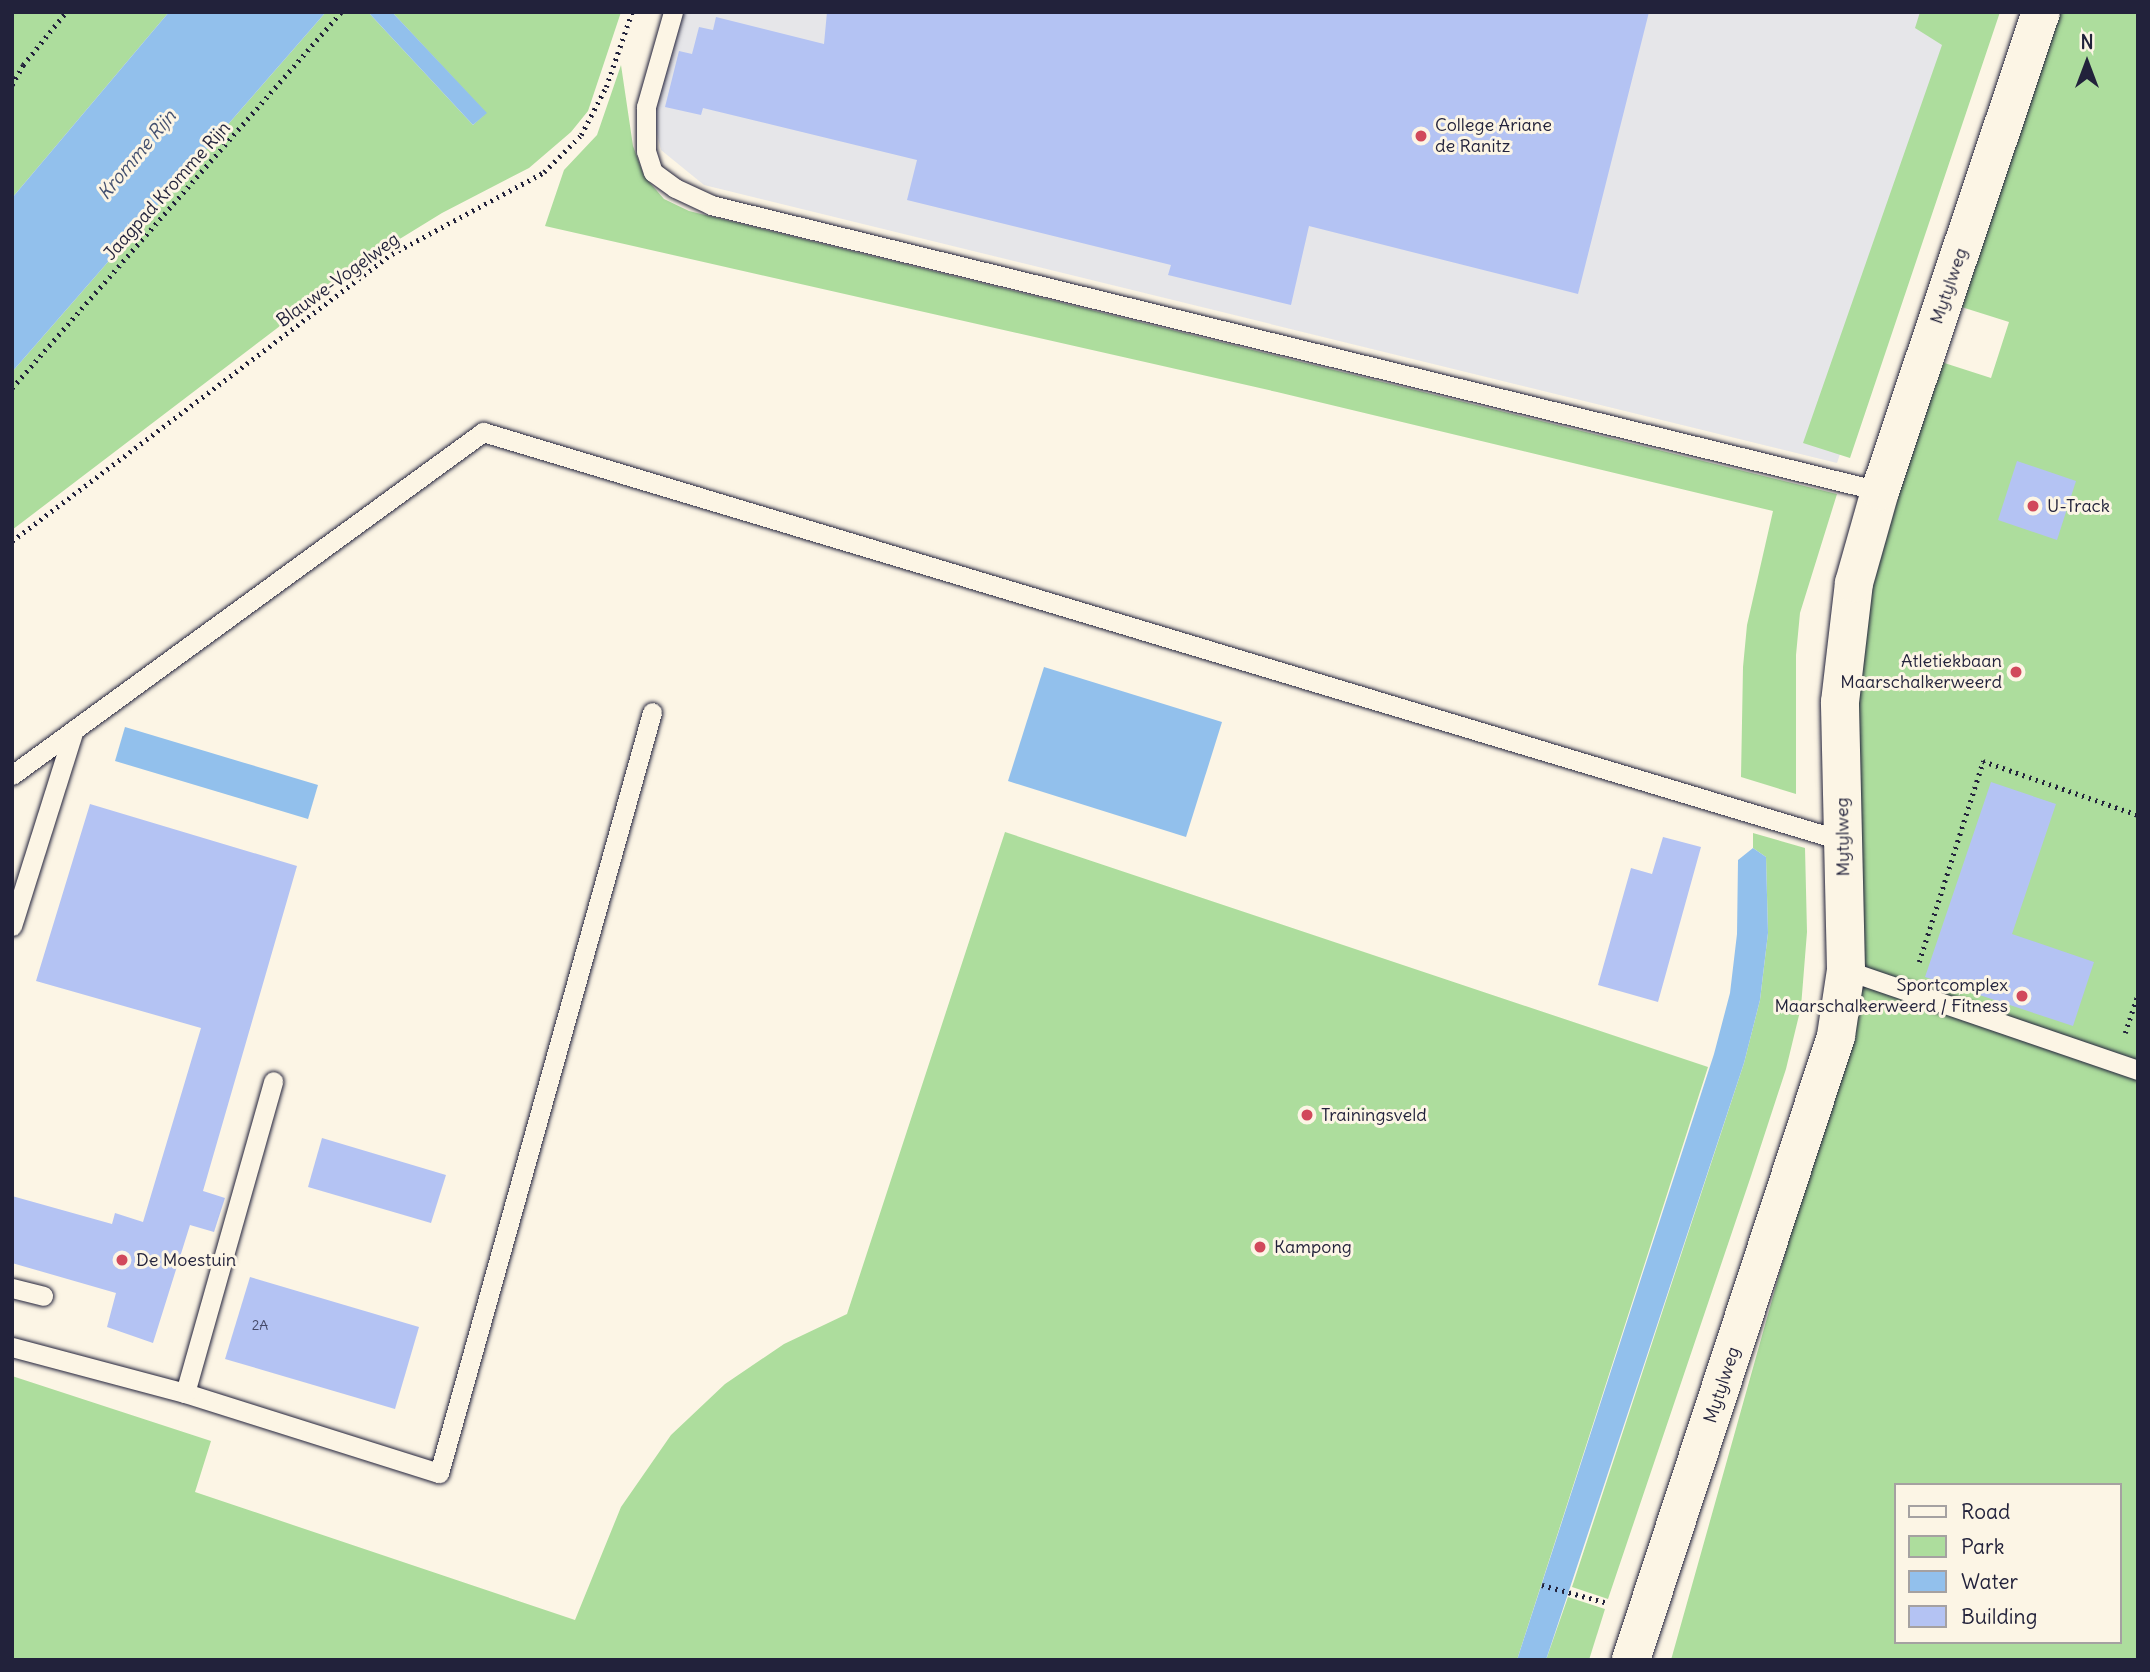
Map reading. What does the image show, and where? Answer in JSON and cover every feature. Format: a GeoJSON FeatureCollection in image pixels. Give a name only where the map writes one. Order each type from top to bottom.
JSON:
{"type":"FeatureCollection","features":[{"type":"Feature","properties":{"kind":"street","name":"Mytylweg"},"geometry":{"type":"LineString","coordinates":[[1632,1660],[1836,1036],[1846,970],[1842,667],[1854,583],[1880,491],[2041,12]]}},
{"type":"Feature","properties":{"kind":"lane"},"geometry":{"type":"LineString","coordinates":[[673,12],[646,107],[646,150],[653,172],[675,188],[711,205],[1880,491]]}},
{"type":"Feature","properties":{"kind":"lane"},"geometry":{"type":"LineString","coordinates":[[12,775],[483,432],[1844,841]]}},
{"type":"Feature","properties":{"kind":"lane"},"geometry":{"type":"LineString","coordinates":[[12,1347],[185,1393],[439,1473],[652,712]]}},
{"type":"Feature","properties":{"kind":"lane"},"geometry":{"type":"LineString","coordinates":[[12,926],[73,733]]}},
{"type":"Feature","properties":{"kind":"lane"},"geometry":{"type":"LineString","coordinates":[[1846,970],[2138,1070]]}},
{"type":"Feature","properties":{"kind":"lane"},"geometry":{"type":"LineString","coordinates":[[185,1393],[272,1081]]}},
{"type":"Feature","properties":{"kind":"lane"},"geometry":{"type":"LineString","coordinates":[[12,1288],[43,1296]]}},
{"type":"Feature","properties":{"kind":"path"},"geometry":{"type":"LineString","coordinates":[[12,85],[23,65],[66,12]]}},
{"type":"Feature","properties":{"kind":"path","name":"Jaagpad Kromme Rijn"},"geometry":{"type":"LineString","coordinates":[[12,388],[341,12]]}},
{"type":"Feature","properties":{"kind":"path","name":"Blauwe-Vogelweg"},"geometry":{"type":"LineString","coordinates":[[12,541],[392,254],[544,172],[581,135],[606,87],[632,12]]}},
{"type":"Feature","properties":{"kind":"path"},"geometry":{"type":"LineString","coordinates":[[1910,990],[1983,761],[2138,815]]}},
{"type":"Feature","properties":{"kind":"path"},"geometry":{"type":"LineString","coordinates":[[2116,1062],[2138,994]]}},
{"type":"Feature","properties":{"kind":"path"},"geometry":{"type":"LineString","coordinates":[[1542,1585],[1564,1592]]}},
{"type":"Feature","properties":{"kind":"shaded area"},"geometry":{"type":"Polygon","coordinates":[[[682,12],[1989,12],[1837,463],[704,185],[661,150],[653,117],[682,12]]]}},
{"type":"Feature","properties":{"kind":"green space"},"geometry":{"type":"Polygon","coordinates":[[[12,12],[169,12],[12,198],[12,12]]]}},
{"type":"Feature","properties":{"kind":"green space"},"geometry":{"type":"Polygon","coordinates":[[[326,12],[368,12],[473,125],[486,113],[392,12],[621,12],[588,111],[571,132],[529,168],[442,213],[372,256],[12,530],[12,372],[326,12]]]}},
{"type":"Feature","properties":{"kind":"green space"},"geometry":{"type":"Polygon","coordinates":[[[1920,12],[2000,12],[1850,458],[1803,443],[1942,45],[1915,28],[1920,12]]]}},
{"type":"Feature","properties":{"kind":"green space"},"geometry":{"type":"Polygon","coordinates":[[[2052,12],[2138,12],[2138,1660],[1671,1660],[1829,1097],[1848,673],[1932,359],[1991,378],[2009,322],[1952,304],[2052,12]]]}},
{"type":"Feature","properties":{"kind":"green space"},"geometry":{"type":"Polygon","coordinates":[[[621,65],[633,146],[644,176],[664,199],[689,211],[1837,494],[1800,613],[1796,655],[1796,794],[1741,777],[1743,667],[1747,625],[1773,511],[1277,392],[545,226],[564,170],[597,135],[621,65]]]}},
{"type":"Feature","properties":{"kind":"green space","name":"Kampong"},"geometry":{"type":"Polygon","coordinates":[[[1005,832],[1708,1067],[1517,1660],[12,1660],[12,1376],[211,1441],[195,1492],[575,1620],[621,1507],[671,1435],[725,1384],[784,1344],[847,1314],[1005,832]]]}},
{"type":"Feature","properties":{"kind":"green space"},"geometry":{"type":"Polygon","coordinates":[[[1753,833],[1805,848],[1807,932],[1801,1007],[1786,1069],[1608,1599],[1572,1587],[1744,1063],[1760,1000],[1768,933],[1766,857],[1753,848],[1753,833]]]}},
{"type":"Feature","properties":{"kind":"green space"},"geometry":{"type":"Polygon","coordinates":[[[1568,1597],[1605,1609],[1589,1660],[1546,1660],[1568,1597]]]}},
{"type":"Feature","properties":{"kind":"water","name":"Kromme Rijn"},"geometry":{"type":"Polygon","coordinates":[[[169,12],[326,12],[12,372],[12,198],[169,12]]]}},
{"type":"Feature","properties":{"kind":"water"},"geometry":{"type":"Polygon","coordinates":[[[368,12],[392,12],[487,113],[473,125],[368,12]]]}},
{"type":"Feature","properties":{"kind":"water"},"geometry":{"type":"Polygon","coordinates":[[[1044,667],[1222,722],[1186,837],[1008,781],[1044,667]]]}},
{"type":"Feature","properties":{"kind":"water"},"geometry":{"type":"Polygon","coordinates":[[[125,727],[318,785],[308,819],[115,761],[125,727]]]}},
{"type":"Feature","properties":{"kind":"water"},"geometry":{"type":"Polygon","coordinates":[[[1753,848],[1766,857],[1768,933],[1760,1000],[1744,1063],[1546,1660],[1517,1660],[1714,1054],[1730,993],[1737,934],[1738,860],[1753,848]]]}},
{"type":"Feature","properties":{"kind":"building"},"geometry":{"type":"Polygon","coordinates":[[[827,12],[1649,12],[1578,294],[1309,226],[1291,305],[1168,275],[1171,265],[907,200],[917,160],[703,108],[701,115],[665,107],[679,51],[692,54],[699,27],[713,30],[716,17],[824,44],[827,12]]]}},
{"type":"Feature","properties":{"kind":"building"},"geometry":{"type":"Polygon","coordinates":[[[2017,461],[2076,481],[2057,540],[1998,520],[2017,461]]]}},
{"type":"Feature","properties":{"kind":"building"},"geometry":{"type":"Polygon","coordinates":[[[1991,782],[2056,804],[2012,934],[2094,962],[2073,1026],[1925,977],[1991,782]]]}},
{"type":"Feature","properties":{"kind":"building"},"geometry":{"type":"Polygon","coordinates":[[[90,804],[297,866],[203,1191],[225,1198],[214,1232],[190,1225],[153,1343],[107,1327],[116,1293],[12,1263],[12,1196],[112,1224],[115,1213],[143,1222],[201,1028],[36,981],[90,804]]]}},
{"type":"Feature","properties":{"kind":"building"},"geometry":{"type":"Polygon","coordinates":[[[1663,837],[1701,847],[1658,1002],[1598,985],[1631,868],[1652,874],[1663,837]]]}},
{"type":"Feature","properties":{"kind":"building"},"geometry":{"type":"Polygon","coordinates":[[[322,1138],[446,1175],[431,1223],[308,1187],[322,1138]]]}},
{"type":"Feature","properties":{"kind":"building"},"geometry":{"type":"Polygon","coordinates":[[[250,1277],[419,1327],[395,1409],[225,1359],[250,1277]]]}},
{"type":"Feature","properties":{"kind":"place","name":"College Ariane de Ranitz"},"geometry":{"type":"Point","coordinates":[1421,136]}},
{"type":"Feature","properties":{"kind":"place","name":"U-Track"},"geometry":{"type":"Point","coordinates":[2033,506]}},
{"type":"Feature","properties":{"kind":"place","name":"Atletiekbaan Maarschalkerweerd"},"geometry":{"type":"Point","coordinates":[2016,672]}},
{"type":"Feature","properties":{"kind":"place","name":"Sportcomplex Maarschalkerweerd / Fitness"},"geometry":{"type":"Point","coordinates":[2022,996]}},
{"type":"Feature","properties":{"kind":"place","name":"Trainingsveld"},"geometry":{"type":"Point","coordinates":[1307,1115]}},
{"type":"Feature","properties":{"kind":"place","name":"Kampong"},"geometry":{"type":"Point","coordinates":[1260,1247]}},
{"type":"Feature","properties":{"kind":"place","name":"De Moestuin"},"geometry":{"type":"Point","coordinates":[122,1260]}}]}
